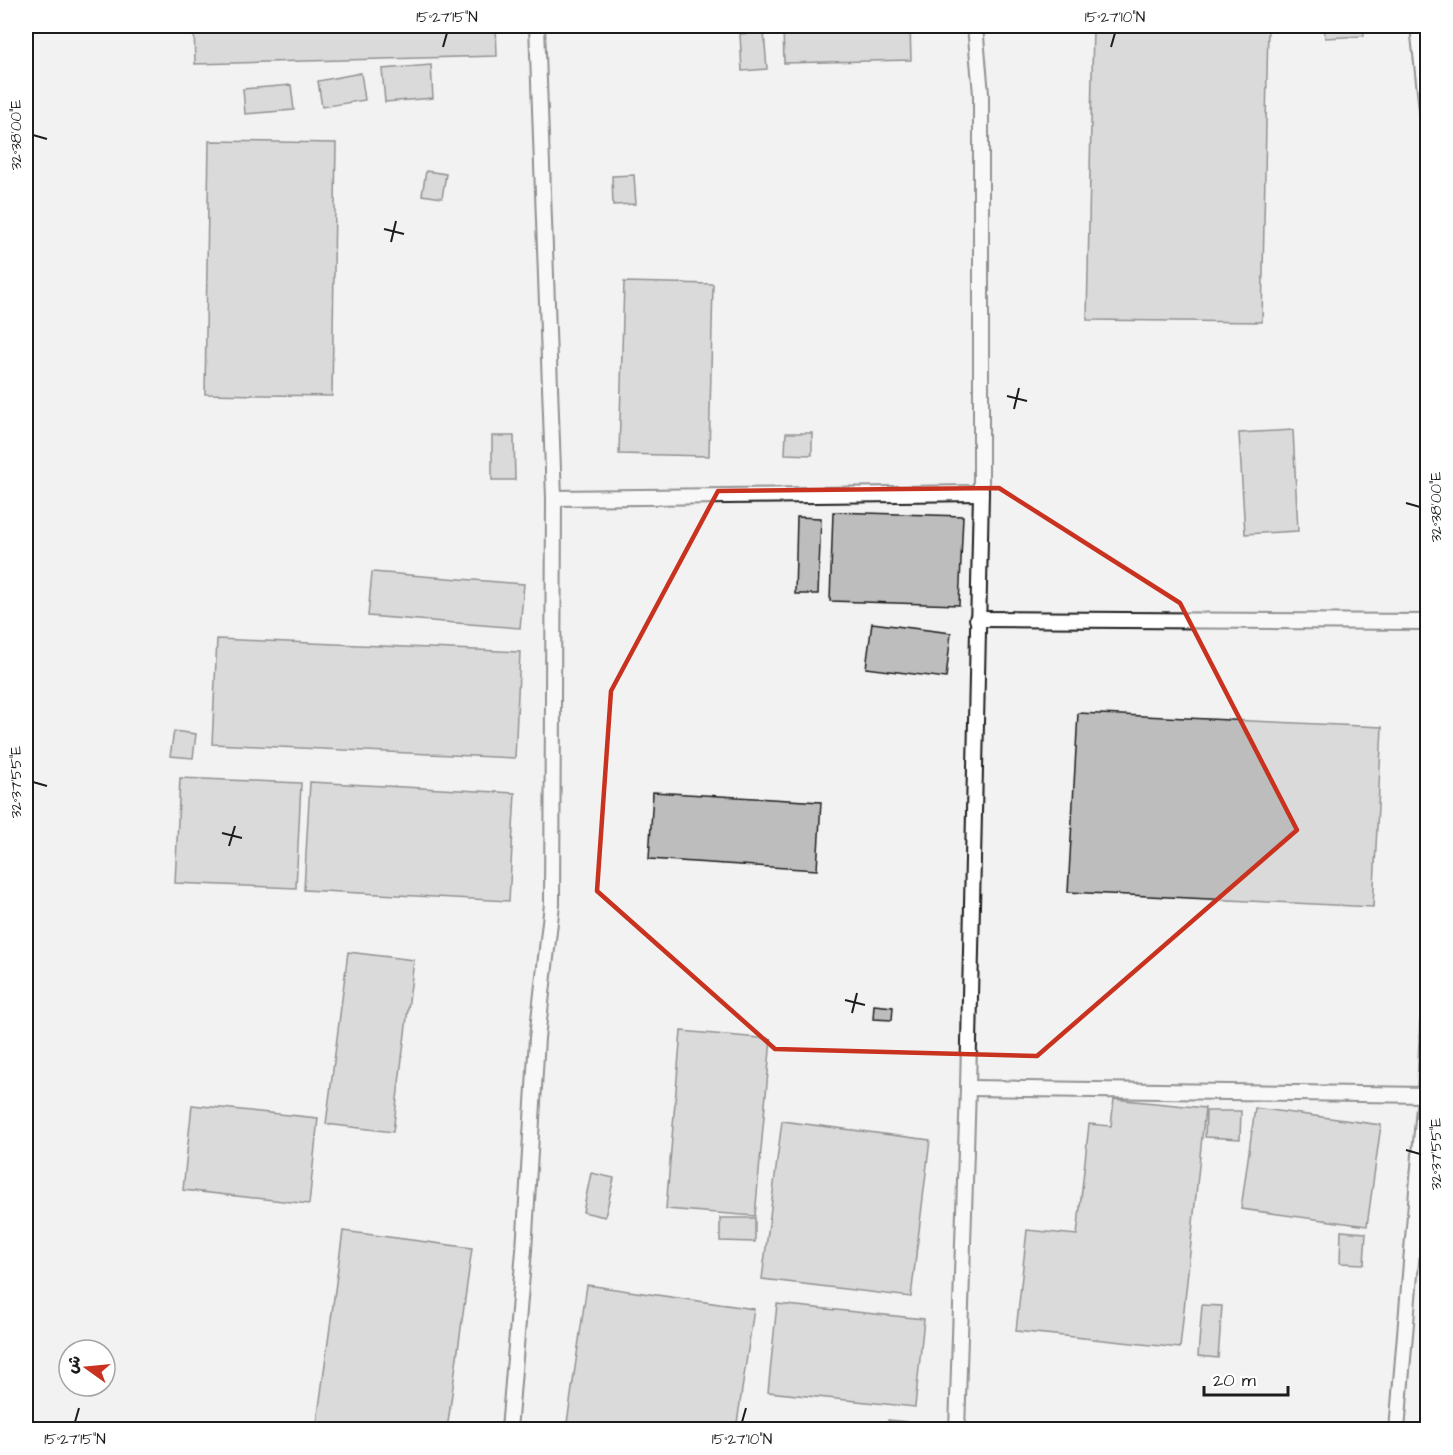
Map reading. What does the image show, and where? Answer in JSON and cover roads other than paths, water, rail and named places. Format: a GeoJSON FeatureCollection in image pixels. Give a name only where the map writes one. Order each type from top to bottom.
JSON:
{"type":"FeatureCollection","features":[{"type":"Feature","properties":{"kind":"lane"},"geometry":{"type":"LineString","coordinates":[[509,1430],[524,1250],[537,1038],[552,904],[554,498],[537,26]]}},
{"type":"Feature","properties":{"kind":"lane"},"geometry":{"type":"LineString","coordinates":[[957,1430],[968,1088],[981,493],[981,94],[975,26]]}},
{"type":"Feature","properties":{"kind":"lane"},"geometry":{"type":"LineString","coordinates":[[1418,26],[1428,119]]}},
{"type":"Feature","properties":{"kind":"lane"},"geometry":{"type":"LineString","coordinates":[[554,498],[981,493]]}},
{"type":"Feature","properties":{"kind":"lane"},"geometry":{"type":"LineString","coordinates":[[977,619],[1428,622]]}},
{"type":"Feature","properties":{"kind":"lane"},"geometry":{"type":"LineString","coordinates":[[1396,1430],[1425,1095],[1428,1022]]}},
{"type":"Feature","properties":{"kind":"lane"},"geometry":{"type":"LineString","coordinates":[[968,1088],[1425,1095]]}}]}
